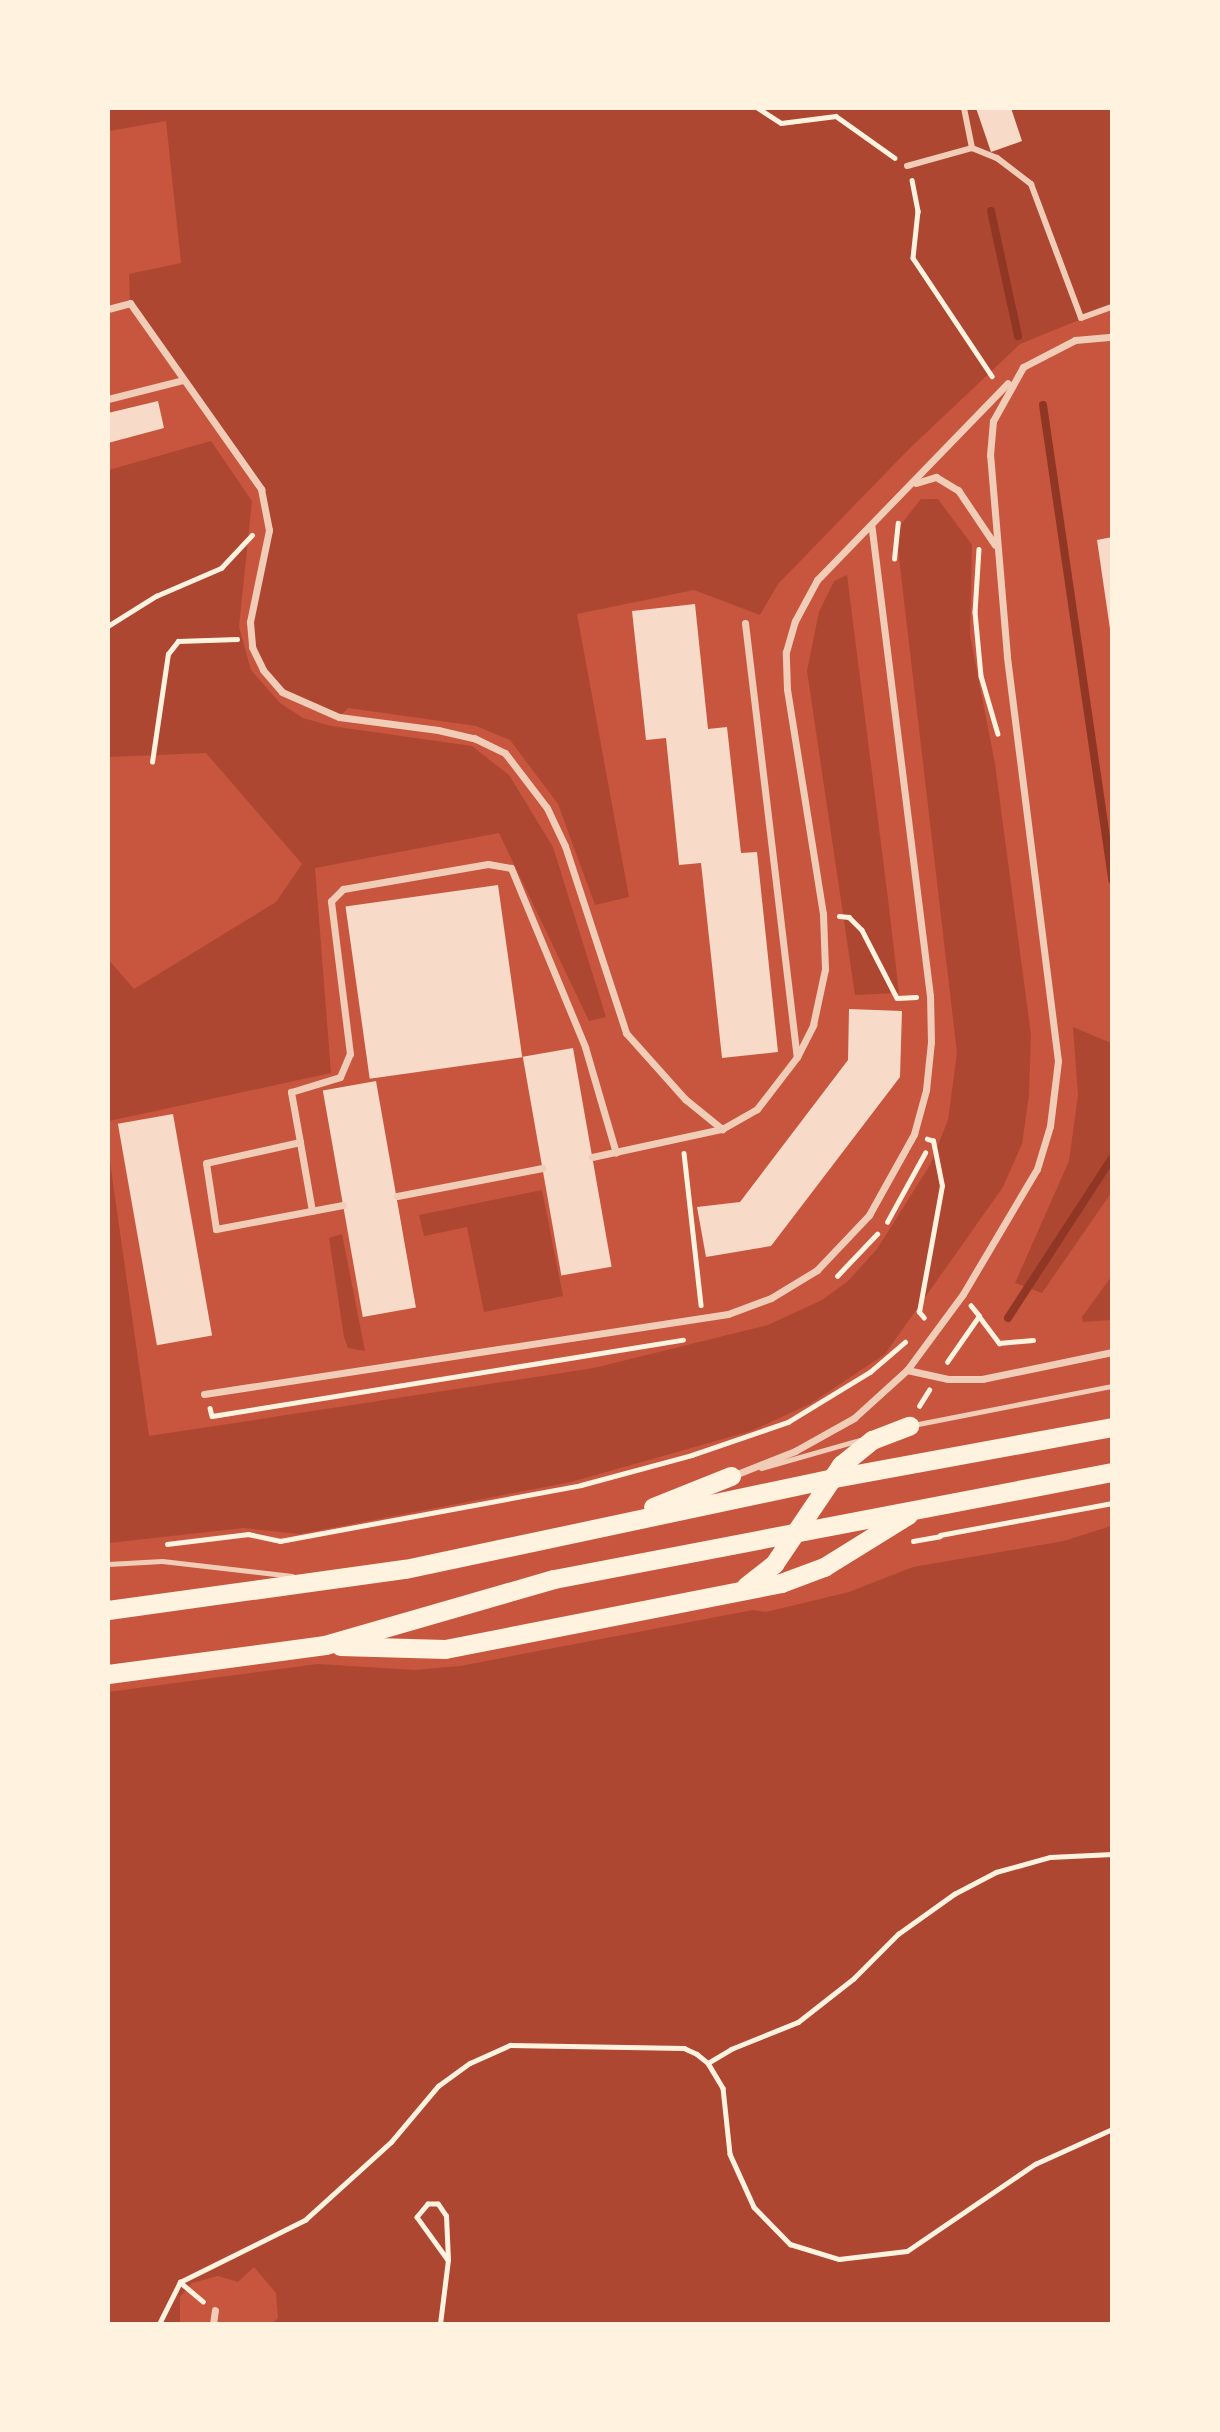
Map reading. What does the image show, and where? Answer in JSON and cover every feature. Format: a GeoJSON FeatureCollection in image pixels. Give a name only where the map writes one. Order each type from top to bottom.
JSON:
{"type":"FeatureCollection","features":[{"type":"Feature","properties":{"kind":"highway"},"geometry":{"type":"LineString","coordinates":[[108,1610],[340,1579],[829,1479],[1111,1426]]}},
{"type":"Feature","properties":{"kind":"highway"},"geometry":{"type":"LineString","coordinates":[[722,1594],[752,1583],[768,1570],[829,1479],[862,1446],[902,1428]]}},
{"type":"Feature","properties":{"kind":"highway"},"geometry":{"type":"LineString","coordinates":[[108,1674],[325,1645],[554,1579],[1111,1472]]}},
{"type":"Feature","properties":{"kind":"highway"},"geometry":{"type":"LineString","coordinates":[[534,1541],[654,1506],[731,1476]]}},
{"type":"Feature","properties":{"kind":"highway"},"geometry":{"type":"LineString","coordinates":[[325,1645],[445,1648],[800,1578],[853,1551],[901,1518],[934,1506]]}},
{"type":"Feature","properties":{"kind":"street"},"geometry":{"type":"LineString","coordinates":[[964,108],[972,148]]}},
{"type":"Feature","properties":{"kind":"street"},"geometry":{"type":"LineString","coordinates":[[907,166],[972,148],[997,158],[1031,184],[1081,318],[1111,307]]}},
{"type":"Feature","properties":{"kind":"street"},"geometry":{"type":"LineString","coordinates":[[108,309],[130,303],[261,489],[270,530],[250,622],[251,637],[263,670],[282,692],[307,706],[339,717],[474,738],[505,753],[547,808],[565,846],[626,1032],[685,1099],[722,1129]]}},
{"type":"Feature","properties":{"kind":"street"},"geometry":{"type":"LineString","coordinates":[[592,1157],[682,1140],[722,1129],[757,1109],[797,1057],[821,995],[823,914],[787,689],[786,652],[795,621],[817,580],[1023,367],[1075,340],[1111,337]]}},
{"type":"Feature","properties":{"kind":"street"},"geometry":{"type":"LineString","coordinates":[[731,1476],[795,1451],[854,1418],[907,1370],[1019,1205],[1037,1169],[1056,1094],[1056,1025],[998,549],[990,455],[993,421],[1023,367]]}},
{"type":"Feature","properties":{"kind":"street"},"geometry":{"type":"LineString","coordinates":[[108,399],[183,380]]}},
{"type":"Feature","properties":{"kind":"street"},"geometry":{"type":"LineString","coordinates":[[904,492],[927,478],[946,481],[966,498],[998,549]]}},
{"type":"Feature","properties":{"kind":"street"},"geometry":{"type":"LineString","coordinates":[[204,1394],[703,1318],[771,1298],[817,1270],[869,1215],[914,1134],[926,1090],[930,996],[871,525]]}},
{"type":"Feature","properties":{"kind":"street"},"geometry":{"type":"LineString","coordinates":[[745,622],[797,1057]]}},
{"type":"Feature","properties":{"kind":"street"},"geometry":{"type":"LineString","coordinates":[[312,1211],[291,1092],[341,1077],[350,1054],[331,901],[343,888],[488,864],[511,868],[585,1047],[616,1153]]}},
{"type":"Feature","properties":{"kind":"street"},"geometry":{"type":"LineString","coordinates":[[300,1142],[206,1163],[216,1229],[343,1205]]}},
{"type":"Feature","properties":{"kind":"street"},"geometry":{"type":"LineString","coordinates":[[397,1196],[542,1168]]}},
{"type":"Feature","properties":{"kind":"street"},"geometry":{"type":"LineString","coordinates":[[907,1370],[948,1379],[982,1379],[1111,1352]]}},
{"type":"Feature","properties":{"kind":"street"},"geometry":{"type":"LineString","coordinates":[[212,2323],[215,2310]]}},
{"type":"Feature","properties":{"kind":"lane"},"geometry":{"type":"LineString","coordinates":[[731,1476],[902,1428],[1111,1386]]}},
{"type":"Feature","properties":{"kind":"lane"},"geometry":{"type":"LineString","coordinates":[[108,1564],[176,1562],[340,1579]]}},
{"type":"Feature","properties":{"kind":"path"},"geometry":{"type":"LineString","coordinates":[[758,108],[780,123],[836,117],[907,166],[918,211],[914,258],[990,377],[1023,367]]}},
{"type":"Feature","properties":{"kind":"path"},"geometry":{"type":"LineString","coordinates":[[895,563],[893,543],[901,516]]}},
{"type":"Feature","properties":{"kind":"path"},"geometry":{"type":"LineString","coordinates":[[108,626],[156,596],[221,568],[238,545],[255,533],[270,530]]}},
{"type":"Feature","properties":{"kind":"path"},"geometry":{"type":"LineString","coordinates":[[977,543],[975,612],[981,676],[1000,742]]}},
{"type":"Feature","properties":{"kind":"path"},"geometry":{"type":"LineString","coordinates":[[152,762],[168,654],[178,641],[213,643],[251,637]]}},
{"type":"Feature","properties":{"kind":"path"},"geometry":{"type":"LineString","coordinates":[[823,914],[849,917],[862,930],[897,998],[930,996]]}},
{"type":"Feature","properties":{"kind":"path"},"geometry":{"type":"LineString","coordinates":[[828,1283],[893,1214],[933,1131]]}},
{"type":"Feature","properties":{"kind":"path"},"geometry":{"type":"LineString","coordinates":[[914,1134],[930,1140]]}},
{"type":"Feature","properties":{"kind":"path"},"geometry":{"type":"LineString","coordinates":[[204,1394],[212,1416],[705,1337],[682,1140]]}},
{"type":"Feature","properties":{"kind":"path"},"geometry":{"type":"LineString","coordinates":[[924,1318],[919,1312],[942,1186],[930,1140]]}},
{"type":"Feature","properties":{"kind":"path"},"geometry":{"type":"LineString","coordinates":[[918,1326],[932,1307]]}},
{"type":"Feature","properties":{"kind":"path"},"geometry":{"type":"LineString","coordinates":[[979,1316],[999,1343],[1033,1340]]}},
{"type":"Feature","properties":{"kind":"path"},"geometry":{"type":"LineString","coordinates":[[161,1544],[248,1534],[280,1541],[581,1485],[692,1455],[788,1422],[870,1372],[911,1334]]}},
{"type":"Feature","properties":{"kind":"path"},"geometry":{"type":"LineString","coordinates":[[708,2063],[798,2022],[853,1979],[898,1934],[954,1894],[996,1872],[1050,1857],[1111,1854]]}},
{"type":"Feature","properties":{"kind":"path"},"geometry":{"type":"LineString","coordinates":[[159,2323],[180,2282],[305,2220],[391,2142],[438,2086],[490,2053],[529,2044],[684,2048],[708,2063],[723,2088],[730,2154],[754,2207],[790,2244],[839,2259],[907,2251],[1035,2164],[1111,2129]]}},
{"type":"Feature","properties":{"kind":"path"},"geometry":{"type":"LineString","coordinates":[[440,2323],[448,2260],[446,2216],[438,2204],[428,2204],[418,2217],[448,2260]]}},
{"type":"Feature","properties":{"kind":"path"},"geometry":{"type":"LineString","coordinates":[[180,2282],[215,2310]]}},
{"type":"Feature","properties":{"kind":"shaded area"},"geometry":{"type":"Polygon","coordinates":[[[109,108],[1111,109],[1111,307],[1020,344],[909,449],[778,584],[760,615],[694,590],[577,614],[629,897],[595,905],[558,804],[510,740],[476,726],[348,708],[339,717],[282,692],[263,670],[252,647],[250,622],[269,530],[261,490],[130,303],[129,274],[181,263],[166,121],[109,131],[109,108]]]}},
{"type":"Feature","properties":{"kind":"shaded area"},"geometry":{"type":"Polygon","coordinates":[[[211,441],[252,501],[239,627],[251,670],[280,703],[303,718],[331,726],[472,746],[509,775],[553,847],[606,1017],[589,1021],[499,833],[315,868],[331,1073],[109,1121],[108,959],[134,989],[276,902],[302,864],[206,753],[109,757],[109,470],[211,441]]]}},
{"type":"Feature","properties":{"kind":"shaded area"},"geometry":{"type":"Polygon","coordinates":[[[921,499],[938,499],[972,545],[970,635],[995,764],[1031,1035],[1029,1095],[1022,1144],[1003,1187],[885,1354],[810,1404],[751,1431],[571,1482],[300,1534],[243,1528],[109,1543],[108,1148],[149,1436],[594,1368],[768,1325],[822,1300],[848,1281],[877,1249],[930,1165],[948,1120],[957,1053],[897,541],[899,527],[921,499]]]}},
{"type":"Feature","properties":{"kind":"shaded area"},"geometry":{"type":"Polygon","coordinates":[[[847,575],[899,993],[855,995],[807,671],[819,612],[834,581],[847,575]]]}},
{"type":"Feature","properties":{"kind":"shaded area"},"geometry":{"type":"Polygon","coordinates":[[[1073,1027],[1111,1043],[1111,1193],[1042,1293],[1015,1283],[1069,1161],[1078,1095],[1073,1027]]]}},
{"type":"Feature","properties":{"kind":"shaded area"},"geometry":{"type":"Polygon","coordinates":[[[542,1190],[563,1296],[484,1312],[467,1227],[424,1236],[419,1215],[542,1190]]]}},
{"type":"Feature","properties":{"kind":"shaded area"},"geometry":{"type":"Polygon","coordinates":[[[342,1234],[365,1351],[348,1348],[344,1337],[329,1238],[342,1234]]]}},
{"type":"Feature","properties":{"kind":"shaded area"},"geometry":{"type":"Polygon","coordinates":[[[1111,1277],[1111,1320],[1083,1322],[1082,1317],[1111,1277]]]}},
{"type":"Feature","properties":{"kind":"shaded area"},"geometry":{"type":"Polygon","coordinates":[[[1111,1526],[1111,2323],[273,2323],[278,2318],[276,2293],[254,2267],[238,2282],[218,2276],[192,2283],[180,2297],[180,2323],[109,2323],[108,1692],[318,1664],[415,1670],[460,1666],[753,1610],[766,1612],[849,1592],[913,1567],[1064,1541],[1111,1526]]]}},
{"type":"Feature","properties":{"kind":"building"},"geometry":{"type":"Polygon","coordinates":[[[976,108],[1011,108],[1022,141],[991,152],[976,108]]]}},
{"type":"Feature","properties":{"kind":"building"},"geometry":{"type":"Polygon","coordinates":[[[158,401],[164,428],[108,443],[108,413],[158,401]]]}},
{"type":"Feature","properties":{"kind":"building"},"geometry":{"type":"Polygon","coordinates":[[[1112,537],[1112,629],[1110,629],[1097,540],[1112,537]]]}},
{"type":"Feature","properties":{"kind":"building"},"geometry":{"type":"Polygon","coordinates":[[[695,604],[708,729],[727,727],[741,853],[757,852],[778,1052],[722,1058],[701,863],[679,865],[666,738],[646,740],[632,611],[695,604]]]}},
{"type":"Feature","properties":{"kind":"building"},"geometry":{"type":"Polygon","coordinates":[[[498,885],[522,1057],[370,1079],[345,906],[498,885]]]}},
{"type":"Feature","properties":{"kind":"building"},"geometry":{"type":"Polygon","coordinates":[[[849,1009],[902,1011],[900,1077],[771,1246],[706,1257],[697,1207],[740,1202],[848,1060],[849,1009]]]}},
{"type":"Feature","properties":{"kind":"building"},"geometry":{"type":"Polygon","coordinates":[[[573,1048],[612,1267],[561,1275],[523,1057],[573,1048]]]}},
{"type":"Feature","properties":{"kind":"building"},"geometry":{"type":"Polygon","coordinates":[[[376,1081],[416,1308],[363,1317],[323,1090],[376,1081]]]}},
{"type":"Feature","properties":{"kind":"building"},"geometry":{"type":"Polygon","coordinates":[[[173,1114],[212,1336],[157,1345],[118,1124],[173,1114]]]}},
{"type":"Feature","properties":{"kind":"waterway"},"geometry":{"type":"LineString","coordinates":[[991,211],[1018,336]]}},
{"type":"Feature","properties":{"kind":"waterway"},"geometry":{"type":"LineString","coordinates":[[1043,405],[1112,880]]}},
{"type":"Feature","properties":{"kind":"waterway"},"geometry":{"type":"LineString","coordinates":[[1008,1318],[1112,1158]]}}]}
